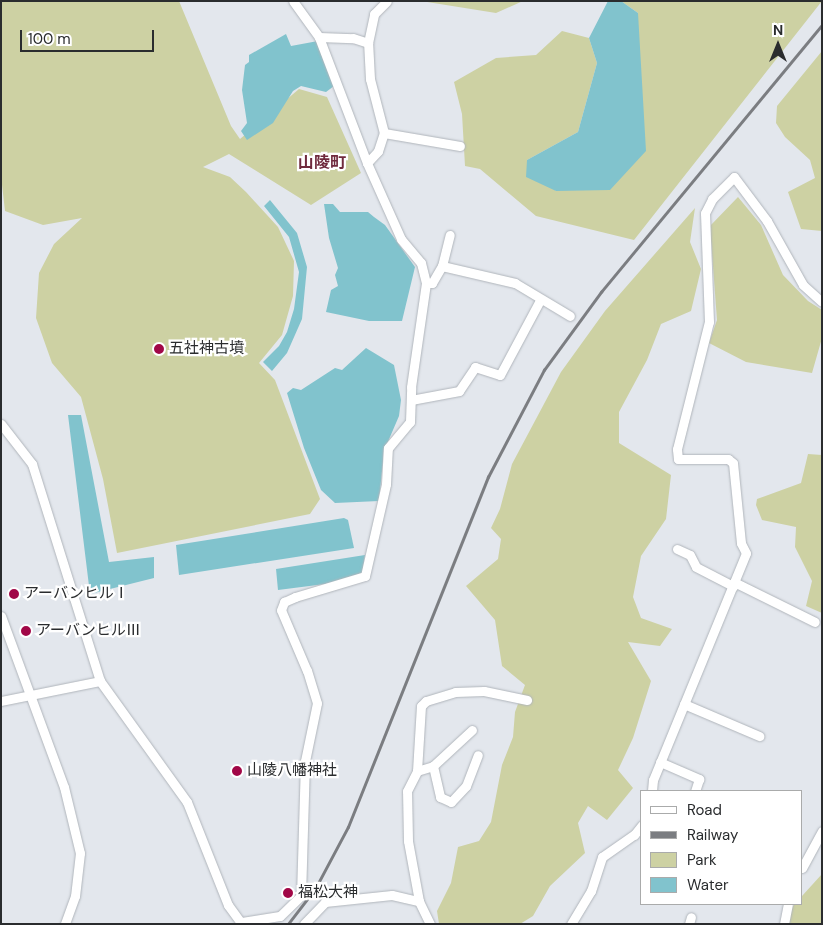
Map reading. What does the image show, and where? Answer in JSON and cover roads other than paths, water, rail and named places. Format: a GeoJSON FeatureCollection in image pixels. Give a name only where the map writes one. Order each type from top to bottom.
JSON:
{"type":"FeatureCollection","features":[{"type":"Feature","properties":{"kind":"street"},"geometry":{"type":"LineString","coordinates":[[1,424],[32,464],[100,681],[186,802],[228,906],[242,923],[280,916],[301,896],[305,761],[317,703],[308,671],[281,610],[284,602],[365,576],[386,484],[388,448],[410,422],[411,400],[426,284],[422,263],[401,239],[367,163],[319,37],[293,1]]}},
{"type":"Feature","properties":{"kind":"street"},"geometry":{"type":"LineString","coordinates":[[367,163],[378,151],[384,134],[370,79],[368,43],[374,14],[387,1]]}},
{"type":"Feature","properties":{"kind":"street"},"geometry":{"type":"LineString","coordinates":[[319,37],[353,38],[368,43]]}},
{"type":"Feature","properties":{"kind":"street"},"geometry":{"type":"LineString","coordinates":[[384,134],[460,146]]}},
{"type":"Feature","properties":{"kind":"street"},"geometry":{"type":"LineString","coordinates":[[652,790],[660,762],[746,553],[741,543],[732,463],[728,459],[678,459],[677,449],[709,322],[705,213],[712,199],[734,177],[766,220],[803,285],[822,302]]}},
{"type":"Feature","properties":{"kind":"street"},"geometry":{"type":"LineString","coordinates":[[426,284],[432,283],[442,266],[450,235]]}},
{"type":"Feature","properties":{"kind":"street"},"geometry":{"type":"LineString","coordinates":[[442,266],[502,278],[570,316]]}},
{"type":"Feature","properties":{"kind":"street"},"geometry":{"type":"LineString","coordinates":[[411,400],[459,391],[475,367],[500,376],[540,300]]}},
{"type":"Feature","properties":{"kind":"street"},"geometry":{"type":"LineString","coordinates":[[677,549],[690,556],[696,567],[814,622]]}},
{"type":"Feature","properties":{"kind":"street"},"geometry":{"type":"LineString","coordinates":[[1,616],[64,787],[80,853],[75,896],[65,924]]}},
{"type":"Feature","properties":{"kind":"street"},"geometry":{"type":"LineString","coordinates":[[1,701],[100,681]]}},
{"type":"Feature","properties":{"kind":"street"},"geometry":{"type":"LineString","coordinates":[[430,924],[419,901],[407,831],[407,791],[417,771],[421,706],[426,701],[455,692],[484,691],[527,700]]}},
{"type":"Feature","properties":{"kind":"street"},"geometry":{"type":"LineString","coordinates":[[684,704],[759,736]]}},
{"type":"Feature","properties":{"kind":"street"},"geometry":{"type":"LineString","coordinates":[[417,771],[433,766],[472,730]]}},
{"type":"Feature","properties":{"kind":"street"},"geometry":{"type":"LineString","coordinates":[[433,766],[440,797],[451,802],[466,786],[478,755]]}},
{"type":"Feature","properties":{"kind":"street"},"geometry":{"type":"LineString","coordinates":[[660,762],[699,779],[695,790]]}},
{"type":"Feature","properties":{"kind":"street"},"geometry":{"type":"LineString","coordinates":[[571,924],[591,891],[602,857],[634,835],[640,828]]}},
{"type":"Feature","properties":{"kind":"street"},"geometry":{"type":"LineString","coordinates":[[803,863],[806,849],[822,830]]}},
{"type":"Feature","properties":{"kind":"street"},"geometry":{"type":"LineString","coordinates":[[304,924],[325,902],[392,895],[419,901]]}},
{"type":"Feature","properties":{"kind":"street"},"geometry":{"type":"LineString","coordinates":[[784,924],[788,905]]}},
{"type":"Feature","properties":{"kind":"water"},"geometry":{"type":"Polygon","coordinates":[[[608,1],[621,1],[638,13],[646,151],[610,190],[556,191],[526,177],[527,160],[578,132],[597,63],[589,38],[608,1]]]}},
{"type":"Feature","properties":{"kind":"water"},"geometry":{"type":"Polygon","coordinates":[[[286,34],[291,46],[318,41],[334,86],[326,92],[301,86],[293,91],[273,123],[247,140],[241,131],[247,123],[242,90],[245,65],[249,62],[249,55],[286,34]]]}},
{"type":"Feature","properties":{"kind":"water"},"geometry":{"type":"Polygon","coordinates":[[[270,200],[297,233],[307,267],[302,319],[287,353],[272,371],[263,362],[279,346],[287,332],[294,309],[299,272],[289,237],[264,206],[270,200]]]}},
{"type":"Feature","properties":{"kind":"water"},"geometry":{"type":"Polygon","coordinates":[[[324,204],[333,204],[340,212],[368,212],[385,225],[415,267],[402,321],[369,321],[326,312],[331,290],[338,286],[335,275],[338,268],[329,238],[324,204]]]}},
{"type":"Feature","properties":{"kind":"water"},"geometry":{"type":"Polygon","coordinates":[[[366,348],[394,365],[401,400],[399,416],[384,451],[379,501],[335,503],[321,490],[304,448],[287,393],[293,388],[301,390],[335,368],[342,370],[366,348]]]}},
{"type":"Feature","properties":{"kind":"water"},"geometry":{"type":"Polygon","coordinates":[[[68,415],[81,415],[109,562],[154,557],[154,578],[90,594],[68,415]]]}},
{"type":"Feature","properties":{"kind":"water"},"geometry":{"type":"Polygon","coordinates":[[[344,518],[348,520],[354,548],[179,575],[176,545],[344,518]]]}},
{"type":"Feature","properties":{"kind":"water"},"geometry":{"type":"Polygon","coordinates":[[[365,555],[362,575],[333,583],[278,590],[276,569],[365,555]]]}},
{"type":"Feature","properties":{"kind":"railway"},"geometry":{"type":"LineString","coordinates":[[288,924],[315,889],[348,827],[488,477],[544,370],[601,292],[822,25]]}},
{"type":"Feature","properties":{"kind":"place","name":"五社神古墳"},"geometry":{"type":"Point","coordinates":[159,349]}},
{"type":"Feature","properties":{"kind":"place","name":"アーバンヒルⅠ"},"geometry":{"type":"Point","coordinates":[14,594]}},
{"type":"Feature","properties":{"kind":"place","name":"アーバンヒルⅢ"},"geometry":{"type":"Point","coordinates":[26,631]}},
{"type":"Feature","properties":{"kind":"place","name":"山陵八幡神社"},"geometry":{"type":"Point","coordinates":[237,771]}},
{"type":"Feature","properties":{"kind":"place","name":"福松大神"},"geometry":{"type":"Point","coordinates":[288,893]}},
{"type":"Feature","properties":{"kind":"district","name":"山陵町"},"geometry":{"type":"Point","coordinates":[322,163]}}]}
